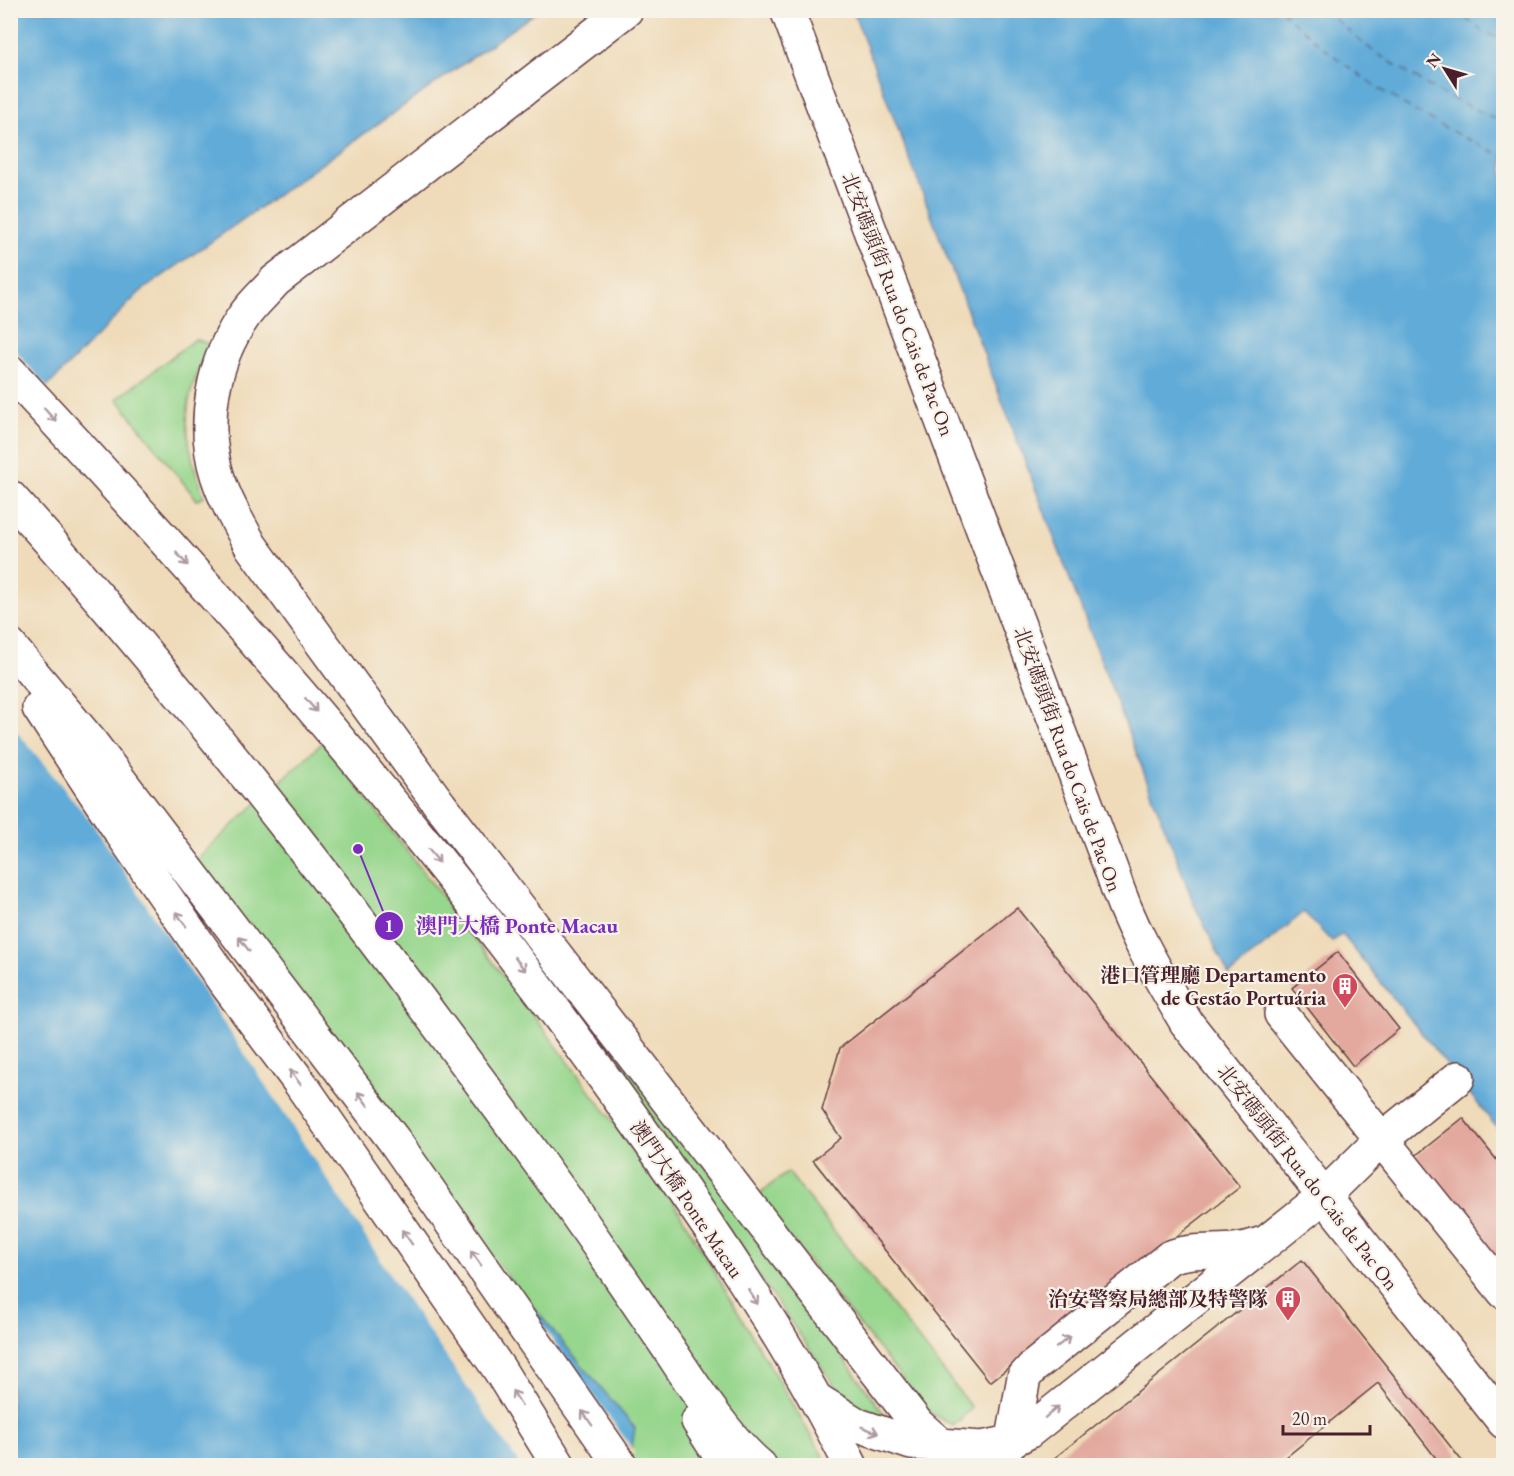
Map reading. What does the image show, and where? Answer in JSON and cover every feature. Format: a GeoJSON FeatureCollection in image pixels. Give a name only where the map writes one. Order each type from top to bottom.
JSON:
{"type":"FeatureCollection","features":[{"type":"Feature","properties":{"kind":"street"},"geometry":{"type":"LineString","coordinates":[[626,10],[275,282],[252,307],[244,316],[221,358],[212,400],[210,441],[214,464],[232,512],[251,546],[440,805],[913,1419],[928,1436],[943,1447]]}},
{"type":"Feature","properties":{"kind":"street","name":"北安碼頭街 Rua do Cais de Pac On"},"geometry":{"type":"LineString","coordinates":[[787,10],[1112,872],[1123,909],[1144,953],[1186,1022],[1503,1422]]}},
{"type":"Feature","properties":{"kind":"street","name":"澳門大橋 Ponte Macau"},"geometry":{"type":"LineString","coordinates":[[10,372],[255,639],[545,994],[688,1195],[819,1401],[851,1466]]}},
{"type":"Feature","properties":{"kind":"street"},"geometry":{"type":"LineString","coordinates":[[10,497],[123,624],[274,808],[374,937],[575,1210],[696,1390],[760,1466]]}},
{"type":"Feature","properties":{"kind":"street"},"geometry":{"type":"LineString","coordinates":[[10,519],[238,785],[382,972],[554,1206],[727,1466]]}},
{"type":"Feature","properties":{"kind":"street"},"geometry":{"type":"LineString","coordinates":[[10,646],[89,740],[393,1138],[621,1466]]}},
{"type":"Feature","properties":{"kind":"street"},"geometry":{"type":"LineString","coordinates":[[10,665],[120,831],[499,1369],[559,1466]]}},
{"type":"Feature","properties":{"kind":"street"},"geometry":{"type":"LineString","coordinates":[[1281,1014],[1503,1292]]}},
{"type":"Feature","properties":{"kind":"street"},"geometry":{"type":"LineString","coordinates":[[1004,1454],[1028,1432],[1323,1197],[1382,1139],[1458,1078]]}},
{"type":"Feature","properties":{"kind":"street"},"geometry":{"type":"LineString","coordinates":[[1004,1454],[1014,1433],[1024,1377],[1033,1367],[1170,1257],[1183,1252],[1246,1250],[1266,1241]]}},
{"type":"Feature","properties":{"kind":"street"},"geometry":{"type":"LineString","coordinates":[[819,1401],[858,1425],[886,1436],[911,1443],[982,1448],[1004,1454]]}},
{"type":"Feature","properties":{"kind":"green space"},"geometry":{"type":"Polygon","coordinates":[[[195,339],[209,344],[190,396],[187,421],[190,447],[204,497],[197,500],[117,399],[195,339]]]}},
{"type":"Feature","properties":{"kind":"green space"},"geometry":{"type":"Polygon","coordinates":[[[323,742],[525,1004],[674,1203],[828,1465],[629,1465],[174,880],[323,742]]]}},
{"type":"Feature","properties":{"kind":"green space"},"geometry":{"type":"Polygon","coordinates":[[[560,977],[705,1166],[889,1421],[890,1427],[844,1399],[571,1004],[560,977]]]}},
{"type":"Feature","properties":{"kind":"green space"},"geometry":{"type":"Polygon","coordinates":[[[788,1172],[972,1408],[953,1426],[929,1412],[756,1196],[788,1172]]]}},
{"type":"Feature","properties":{"kind":"water"},"geometry":{"type":"Polygon","coordinates":[[[11,11],[538,11],[140,292],[50,384],[11,414],[11,11]]]}},
{"type":"Feature","properties":{"kind":"water"},"geometry":{"type":"Polygon","coordinates":[[[853,11],[1503,11],[1503,1135],[1342,934],[1332,942],[1304,912],[1229,975],[1194,904],[853,11]]]}},
{"type":"Feature","properties":{"kind":"water"},"geometry":{"type":"Polygon","coordinates":[[[10,686],[635,1428],[629,1465],[11,1465],[10,686]]]}},
{"type":"Feature","properties":{"kind":"pier"},"geometry":{"type":"Polygon","coordinates":[[[11,346],[49,389],[10,417],[11,346]]]}},
{"type":"Feature","properties":{"kind":"pier"},"geometry":{"type":"Polygon","coordinates":[[[10,683],[471,1228],[634,1451],[632,1466],[520,1465],[397,1285],[93,824],[10,723],[10,683]]]}},
{"type":"Feature","properties":{"kind":"building"},"geometry":{"type":"Polygon","coordinates":[[[1017,908],[1240,1187],[990,1382],[813,1160],[841,1138],[822,1110],[840,1048],[1017,908]]]}},
{"type":"Feature","properties":{"kind":"building","name":"港口管理廳 Departamento de Gestão Portuária"},"geometry":{"type":"Polygon","coordinates":[[[1338,952],[1399,1029],[1353,1066],[1292,988],[1338,952]]]}},
{"type":"Feature","properties":{"kind":"building"},"geometry":{"type":"Polygon","coordinates":[[[1463,1118],[1504,1169],[1504,1268],[1415,1156],[1463,1118]]]}},
{"type":"Feature","properties":{"kind":"building","name":"治安警察局總部及特警隊"},"geometry":{"type":"Polygon","coordinates":[[[1302,1260],[1466,1466],[1442,1466],[1378,1383],[1275,1466],[1057,1466],[1052,1460],[1302,1260]]]}},
{"type":"Feature","properties":{"kind":"ferry route"},"geometry":{"type":"LineString","coordinates":[[1281,10],[1332,54],[1386,93],[1443,127],[1504,156]]}},
{"type":"Feature","properties":{"kind":"ferry route"},"geometry":{"type":"LineString","coordinates":[[1324,10],[1373,51],[1438,92],[1504,123]]}},
{"type":"Feature","properties":{"kind":"ferry route"},"geometry":{"type":"LineString","coordinates":[[1455,10],[1481,30],[1504,41]]}},
{"type":"Feature","properties":{"kind":"place","name":"澳門大橋 Ponte Macau"},"geometry":{"type":"Point","coordinates":[358,849]}},
{"type":"Feature","properties":{"kind":"place","name":"港口管理廳 Departamento de Gestão Portuária"},"geometry":{"type":"Point","coordinates":[1345,1009]}},
{"type":"Feature","properties":{"kind":"place","name":"治安警察局總部及特警隊"},"geometry":{"type":"Point","coordinates":[1288,1322]}}]}
